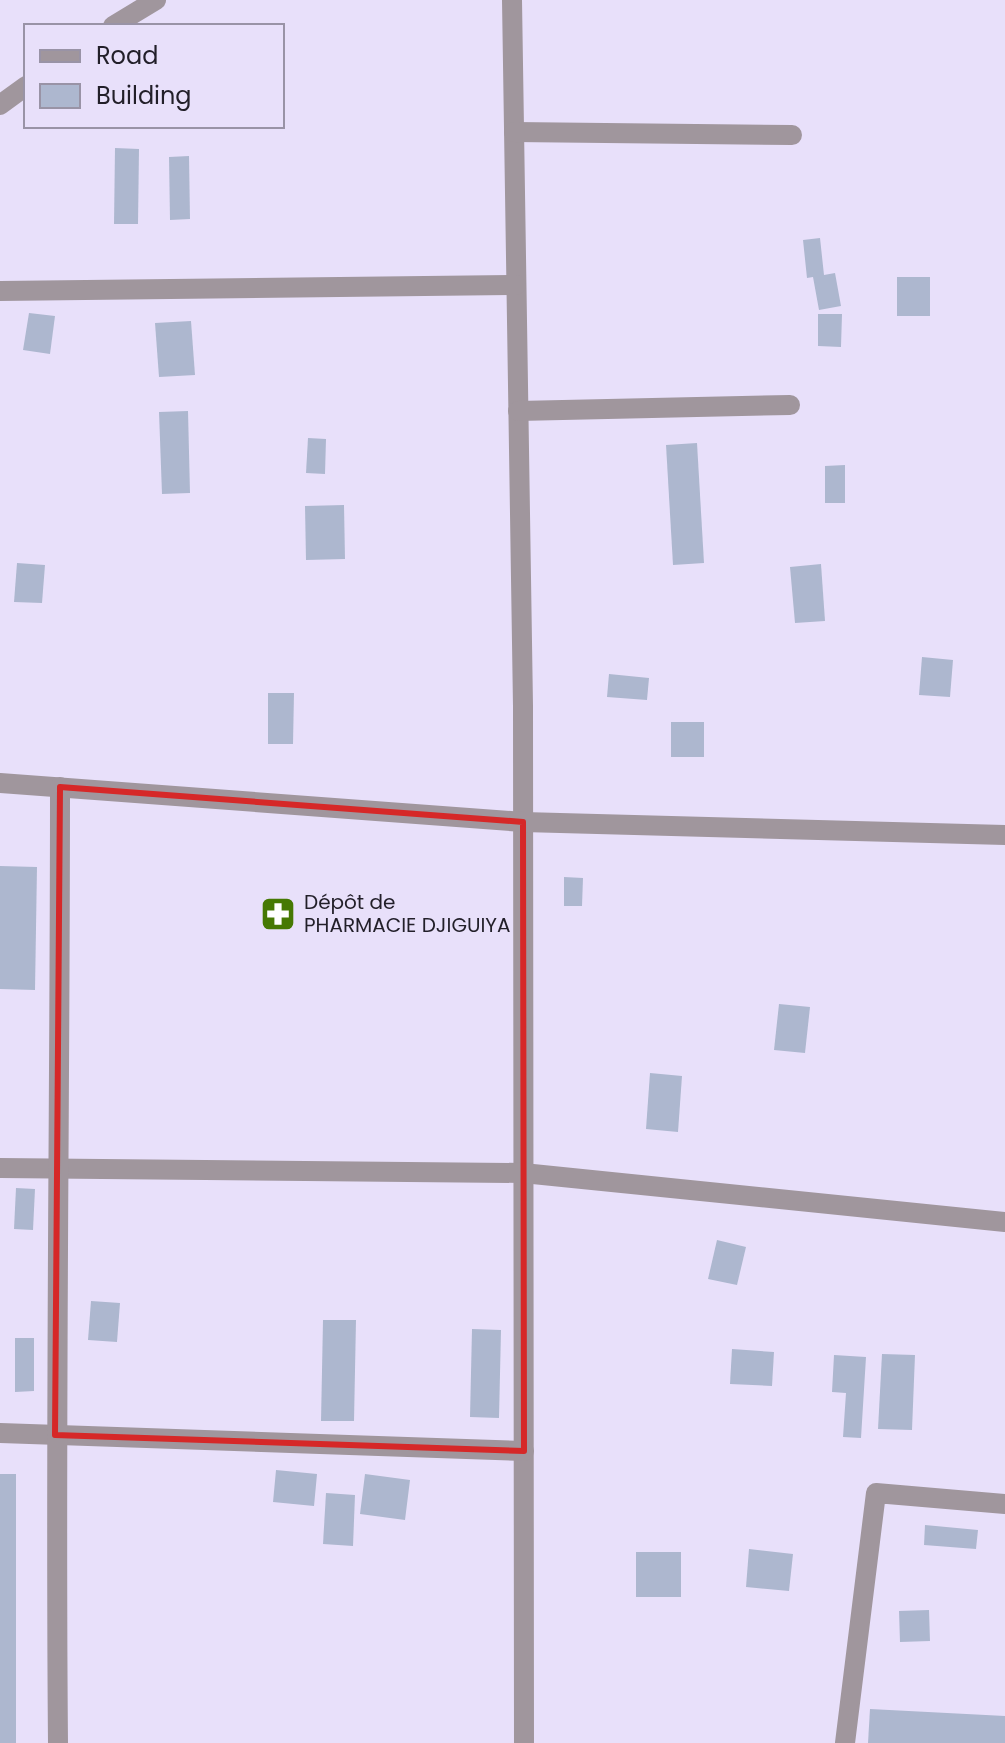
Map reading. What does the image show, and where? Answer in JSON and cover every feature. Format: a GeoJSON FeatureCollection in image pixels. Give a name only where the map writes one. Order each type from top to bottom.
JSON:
{"type":"FeatureCollection","features":[{"type":"Feature","properties":{"kind":"street"},"geometry":{"type":"LineString","coordinates":[[116,24],[156,0]]}},
{"type":"Feature","properties":{"kind":"street"},"geometry":{"type":"LineString","coordinates":[[512,0],[523,822],[524,1743]]}},
{"type":"Feature","properties":{"kind":"street"},"geometry":{"type":"LineString","coordinates":[[0,105],[24,87]]}},
{"type":"Feature","properties":{"kind":"street"},"geometry":{"type":"LineString","coordinates":[[514,132],[792,135]]}},
{"type":"Feature","properties":{"kind":"street"},"geometry":{"type":"LineString","coordinates":[[0,291],[516,285]]}},
{"type":"Feature","properties":{"kind":"street"},"geometry":{"type":"LineString","coordinates":[[518,411],[790,405]]}},
{"type":"Feature","properties":{"kind":"street"},"geometry":{"type":"LineString","coordinates":[[0,783],[523,822],[1005,835]]}},
{"type":"Feature","properties":{"kind":"street"},"geometry":{"type":"LineString","coordinates":[[58,1743],[55,1435],[60,1169],[60,787]]}},
{"type":"Feature","properties":{"kind":"street"},"geometry":{"type":"LineString","coordinates":[[0,1168],[523,1173],[1005,1222]]}},
{"type":"Feature","properties":{"kind":"street"},"geometry":{"type":"LineString","coordinates":[[0,1433],[524,1451]]}},
{"type":"Feature","properties":{"kind":"street"},"geometry":{"type":"LineString","coordinates":[[845,1743],[876,1493],[1005,1504]]}},
{"type":"Feature","properties":{"kind":"highlighted area"},"geometry":{"type":"Polygon","coordinates":[[[60,787],[523,822],[524,1451],[55,1435],[60,787]]]}},
{"type":"Feature","properties":{"kind":"building"},"geometry":{"type":"Polygon","coordinates":[[[115,148],[139,149],[138,224],[114,224],[115,148]]]}},
{"type":"Feature","properties":{"kind":"building"},"geometry":{"type":"Polygon","coordinates":[[[189,156],[190,219],[170,220],[169,157],[189,156]]]}},
{"type":"Feature","properties":{"kind":"building"},"geometry":{"type":"Polygon","coordinates":[[[820,238],[824,275],[835,273],[841,306],[819,310],[813,277],[807,278],[803,240],[820,238]]]}},
{"type":"Feature","properties":{"kind":"building"},"geometry":{"type":"Polygon","coordinates":[[[897,277],[930,277],[930,316],[897,316],[897,277]]]}},
{"type":"Feature","properties":{"kind":"building"},"geometry":{"type":"Polygon","coordinates":[[[29,313],[55,316],[50,354],[23,350],[29,313]]]}},
{"type":"Feature","properties":{"kind":"building"},"geometry":{"type":"Polygon","coordinates":[[[818,314],[842,314],[841,347],[818,346],[818,314]]]}},
{"type":"Feature","properties":{"kind":"building"},"geometry":{"type":"Polygon","coordinates":[[[191,321],[195,375],[159,377],[155,323],[191,321]]]}},
{"type":"Feature","properties":{"kind":"building"},"geometry":{"type":"Polygon","coordinates":[[[188,411],[190,493],[162,494],[159,412],[188,411]]]}},
{"type":"Feature","properties":{"kind":"building"},"geometry":{"type":"Polygon","coordinates":[[[308,438],[326,439],[325,474],[306,473],[308,438]]]}},
{"type":"Feature","properties":{"kind":"building"},"geometry":{"type":"Polygon","coordinates":[[[697,443],[704,563],[673,565],[666,445],[697,443]]]}},
{"type":"Feature","properties":{"kind":"building"},"geometry":{"type":"Polygon","coordinates":[[[845,465],[845,503],[825,503],[825,466],[845,465]]]}},
{"type":"Feature","properties":{"kind":"building"},"geometry":{"type":"Polygon","coordinates":[[[344,505],[345,559],[306,560],[305,506],[344,505]]]}},
{"type":"Feature","properties":{"kind":"building"},"geometry":{"type":"Polygon","coordinates":[[[17,563],[45,565],[42,603],[14,602],[17,563]]]}},
{"type":"Feature","properties":{"kind":"building"},"geometry":{"type":"Polygon","coordinates":[[[821,564],[825,621],[795,623],[790,567],[821,564]]]}},
{"type":"Feature","properties":{"kind":"building"},"geometry":{"type":"Polygon","coordinates":[[[922,657],[953,660],[950,697],[919,695],[922,657]]]}},
{"type":"Feature","properties":{"kind":"building"},"geometry":{"type":"Polygon","coordinates":[[[609,674],[649,678],[647,700],[607,697],[609,674]]]}},
{"type":"Feature","properties":{"kind":"building"},"geometry":{"type":"Polygon","coordinates":[[[268,693],[294,693],[293,744],[268,744],[268,693]]]}},
{"type":"Feature","properties":{"kind":"building"},"geometry":{"type":"Polygon","coordinates":[[[671,722],[704,722],[704,757],[671,757],[671,722]]]}},
{"type":"Feature","properties":{"kind":"building"},"geometry":{"type":"Polygon","coordinates":[[[0,866],[37,867],[35,990],[0,989],[0,866]]]}},
{"type":"Feature","properties":{"kind":"building"},"geometry":{"type":"Polygon","coordinates":[[[564,877],[583,878],[582,906],[564,906],[564,877]]]}},
{"type":"Feature","properties":{"kind":"building"},"geometry":{"type":"Polygon","coordinates":[[[779,1004],[810,1007],[805,1053],[774,1050],[779,1004]]]}},
{"type":"Feature","properties":{"kind":"building"},"geometry":{"type":"Polygon","coordinates":[[[650,1073],[682,1076],[678,1132],[646,1129],[650,1073]]]}},
{"type":"Feature","properties":{"kind":"building"},"geometry":{"type":"Polygon","coordinates":[[[16,1188],[35,1189],[33,1230],[14,1229],[16,1188]]]}},
{"type":"Feature","properties":{"kind":"building"},"geometry":{"type":"Polygon","coordinates":[[[717,1240],[746,1247],[737,1285],[708,1279],[717,1240]]]}},
{"type":"Feature","properties":{"kind":"building"},"geometry":{"type":"Polygon","coordinates":[[[91,1301],[120,1303],[117,1342],[88,1340],[91,1301]]]}},
{"type":"Feature","properties":{"kind":"building"},"geometry":{"type":"Polygon","coordinates":[[[323,1320],[356,1320],[354,1421],[321,1421],[323,1320]]]}},
{"type":"Feature","properties":{"kind":"building"},"geometry":{"type":"Polygon","coordinates":[[[472,1329],[501,1330],[499,1418],[470,1417],[472,1329]]]}},
{"type":"Feature","properties":{"kind":"building"},"geometry":{"type":"Polygon","coordinates":[[[15,1338],[34,1338],[34,1391],[15,1392],[15,1338]]]}},
{"type":"Feature","properties":{"kind":"building"},"geometry":{"type":"Polygon","coordinates":[[[732,1349],[774,1352],[772,1386],[730,1384],[732,1349]]]}},
{"type":"Feature","properties":{"kind":"building"},"geometry":{"type":"Polygon","coordinates":[[[882,1354],[915,1355],[912,1430],[878,1429],[882,1354]]]}},
{"type":"Feature","properties":{"kind":"building"},"geometry":{"type":"Polygon","coordinates":[[[834,1355],[866,1357],[861,1438],[843,1437],[846,1393],[832,1392],[834,1355]]]}},
{"type":"Feature","properties":{"kind":"building"},"geometry":{"type":"Polygon","coordinates":[[[276,1470],[317,1474],[314,1506],[273,1502],[276,1470]]]}},
{"type":"Feature","properties":{"kind":"building"},"geometry":{"type":"Polygon","coordinates":[[[0,1474],[16,1474],[16,1743],[0,1743],[0,1474]]]}},
{"type":"Feature","properties":{"kind":"building"},"geometry":{"type":"Polygon","coordinates":[[[365,1474],[410,1480],[405,1520],[360,1514],[365,1474]]]}},
{"type":"Feature","properties":{"kind":"building"},"geometry":{"type":"Polygon","coordinates":[[[326,1493],[355,1495],[353,1546],[323,1544],[326,1493]]]}},
{"type":"Feature","properties":{"kind":"building"},"geometry":{"type":"Polygon","coordinates":[[[925,1525],[978,1530],[976,1549],[924,1545],[925,1525]]]}},
{"type":"Feature","properties":{"kind":"building"},"geometry":{"type":"Polygon","coordinates":[[[749,1549],[793,1554],[789,1591],[746,1587],[749,1549]]]}},
{"type":"Feature","properties":{"kind":"building"},"geometry":{"type":"Polygon","coordinates":[[[636,1552],[681,1552],[681,1597],[636,1597],[636,1552]]]}},
{"type":"Feature","properties":{"kind":"building"},"geometry":{"type":"Polygon","coordinates":[[[929,1610],[930,1641],[900,1642],[899,1611],[929,1610]]]}},
{"type":"Feature","properties":{"kind":"building"},"geometry":{"type":"Polygon","coordinates":[[[870,1709],[1005,1716],[1005,1743],[868,1743],[870,1709]]]}},
{"type":"Feature","properties":{"kind":"place","name":"Dépôt de PHARMACIE DJIGUIYA"},"geometry":{"type":"Point","coordinates":[278,914]}}]}
